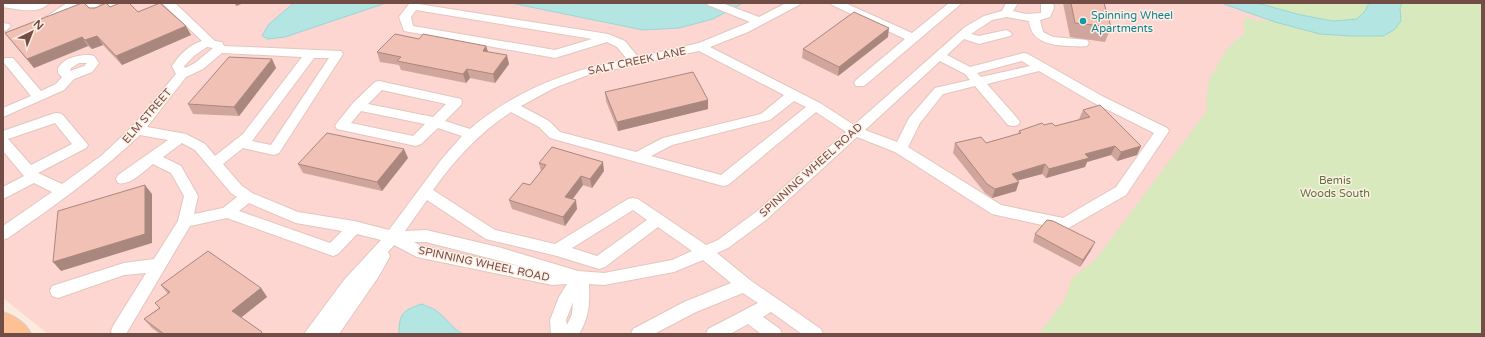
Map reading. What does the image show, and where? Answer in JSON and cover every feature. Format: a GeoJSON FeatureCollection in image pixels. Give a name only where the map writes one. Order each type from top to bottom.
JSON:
{"type":"FeatureCollection","features":[{"type":"Feature","properties":{"kind":"main road"},"geometry":{"type":"LineString","coordinates":[[3,321],[20,334]]}},
{"type":"Feature","properties":{"kind":"street"},"geometry":{"type":"LineString","coordinates":[[3,4],[33,7],[43,3]]}},
{"type":"Feature","properties":{"kind":"street"},"geometry":{"type":"LineString","coordinates":[[38,26],[75,3]]}},
{"type":"Feature","properties":{"kind":"street"},"geometry":{"type":"LineString","coordinates":[[91,3],[100,12],[122,3]]}},
{"type":"Feature","properties":{"kind":"street"},"geometry":{"type":"LineString","coordinates":[[170,3],[215,46],[311,54],[337,54],[274,150],[241,143]]}},
{"type":"Feature","properties":{"kind":"street"},"geometry":{"type":"LineString","coordinates":[[712,3],[759,21]]}},
{"type":"Feature","properties":{"kind":"street","name":"SALT CREEK LANE"},"geometry":{"type":"LineString","coordinates":[[312,334],[362,270],[392,237],[447,162],[473,135],[496,115],[551,84],[599,68],[670,55],[700,47],[726,37],[795,3]]}},
{"type":"Feature","properties":{"kind":"street"},"geometry":{"type":"LineString","coordinates":[[860,83],[956,3]]}},
{"type":"Feature","properties":{"kind":"street"},"geometry":{"type":"LineString","coordinates":[[1009,8],[1019,17],[1034,18],[1046,15],[1048,8],[1047,3]]}},
{"type":"Feature","properties":{"kind":"street"},"geometry":{"type":"LineString","coordinates":[[842,4],[913,38]]}},
{"type":"Feature","properties":{"kind":"street"},"geometry":{"type":"LineString","coordinates":[[608,38],[556,54],[408,28],[405,17],[413,6],[608,38],[621,44],[635,61]]}},
{"type":"Feature","properties":{"kind":"street","name":"SPINNING WHEEL ROAD"},"geometry":{"type":"LineString","coordinates":[[137,130],[181,137],[200,147],[236,189],[247,196],[296,217],[354,227],[392,237],[417,251],[552,279],[580,277],[604,279],[674,266],[724,244],[761,216],[969,29],[1009,8]]}},
{"type":"Feature","properties":{"kind":"street"},"geometry":{"type":"LineString","coordinates":[[1034,18],[1034,26],[1038,35],[1044,39],[1082,43]]}},
{"type":"Feature","properties":{"kind":"street"},"geometry":{"type":"LineString","coordinates":[[962,35],[978,40],[1006,34]]}},
{"type":"Feature","properties":{"kind":"street","name":"ELM STREET"},"geometry":{"type":"LineString","coordinates":[[3,234],[106,159],[137,130],[182,74],[208,60],[215,46],[198,46],[187,55],[178,66],[182,74]]}},
{"type":"Feature","properties":{"kind":"street"},"geometry":{"type":"LineString","coordinates":[[700,47],[814,106],[855,131],[900,149],[997,210],[1065,224],[1121,191],[1162,131],[1097,98],[1024,58],[969,71]]}},
{"type":"Feature","properties":{"kind":"street"},"geometry":{"type":"LineString","coordinates":[[214,164],[248,137],[311,54]]}},
{"type":"Feature","properties":{"kind":"street"},"geometry":{"type":"LineString","coordinates":[[939,56],[969,71],[1014,122]]}},
{"type":"Feature","properties":{"kind":"street"},"geometry":{"type":"LineString","coordinates":[[6,58],[39,97]]}},
{"type":"Feature","properties":{"kind":"street"},"geometry":{"type":"LineString","coordinates":[[900,149],[914,122],[940,91],[1040,67]]}},
{"type":"Feature","properties":{"kind":"street"},"geometry":{"type":"LineString","coordinates":[[3,113],[60,87],[70,76]]}},
{"type":"Feature","properties":{"kind":"street"},"geometry":{"type":"LineString","coordinates":[[379,86],[456,102],[416,141],[342,126],[358,106],[379,86]]}},
{"type":"Feature","properties":{"kind":"street"},"geometry":{"type":"LineString","coordinates":[[637,158],[668,140],[765,118],[793,95]]}},
{"type":"Feature","properties":{"kind":"street"},"geometry":{"type":"LineString","coordinates":[[358,106],[435,122],[473,135]]}},
{"type":"Feature","properties":{"kind":"street"},"geometry":{"type":"LineString","coordinates":[[511,106],[544,124],[555,135],[723,181],[814,106]]}},
{"type":"Feature","properties":{"kind":"street"},"geometry":{"type":"LineString","coordinates":[[3,136],[57,117],[81,145],[3,194]]}},
{"type":"Feature","properties":{"kind":"street"},"geometry":{"type":"LineString","coordinates":[[123,179],[181,137]]}},
{"type":"Feature","properties":{"kind":"street"},"geometry":{"type":"LineString","coordinates":[[3,142],[31,175],[64,191]]}},
{"type":"Feature","properties":{"kind":"street"},"geometry":{"type":"LineString","coordinates":[[119,331],[185,222],[191,196],[176,170],[152,158]]}},
{"type":"Feature","properties":{"kind":"street"},"geometry":{"type":"LineString","coordinates":[[425,192],[490,235],[557,250],[599,263],[657,220]]}},
{"type":"Feature","properties":{"kind":"street"},"geometry":{"type":"LineString","coordinates":[[185,222],[227,212],[247,196]]}},
{"type":"Feature","properties":{"kind":"street"},"geometry":{"type":"LineString","coordinates":[[557,250],[633,203],[705,252],[744,285],[815,334]]}},
{"type":"Feature","properties":{"kind":"street"},"geometry":{"type":"LineString","coordinates":[[227,212],[334,250],[354,227]]}},
{"type":"Feature","properties":{"kind":"street","name":"SALT CREEK LANE"},"geometry":{"type":"LineString","coordinates":[[330,334],[373,272],[392,237]]}},
{"type":"Feature","properties":{"kind":"street"},"geometry":{"type":"LineString","coordinates":[[58,291],[124,269],[159,265]]}},
{"type":"Feature","properties":{"kind":"street"},"geometry":{"type":"LineString","coordinates":[[559,334],[558,320],[567,297],[580,277]]}},
{"type":"Feature","properties":{"kind":"street"},"geometry":{"type":"LineString","coordinates":[[570,334],[579,322],[582,300],[580,277]]}},
{"type":"Feature","properties":{"kind":"street"},"geometry":{"type":"LineString","coordinates":[[639,334],[690,307],[744,285]]}},
{"type":"Feature","properties":{"kind":"street"},"geometry":{"type":"LineString","coordinates":[[714,334],[772,304]]}},
{"type":"Feature","properties":{"kind":"street"},"geometry":{"type":"LineString","coordinates":[[749,316],[774,334]]}},
{"type":"Feature","properties":{"kind":"shaded area"},"geometry":{"type":"Polygon","coordinates":[[[3,3],[511,3],[643,30],[680,28],[713,19],[743,3],[1221,3],[1274,22],[1045,334],[48,334],[3,298],[3,3]]]}},
{"type":"Feature","properties":{"kind":"green space","name":"Bemis Woods South"},"geometry":{"type":"Polygon","coordinates":[[[1257,3],[1482,3],[1482,334],[1039,334],[1065,299],[1072,278],[1096,259],[1206,112],[1208,82],[1226,50],[1244,33],[1244,18],[1274,22],[1282,11],[1257,3]]]}},
{"type":"Feature","properties":{"kind":"water"},"geometry":{"type":"Polygon","coordinates":[[[294,3],[386,3],[285,37],[268,39],[262,36],[269,24],[294,3]]]}},
{"type":"Feature","properties":{"kind":"water"},"geometry":{"type":"Polygon","coordinates":[[[511,3],[743,3],[713,19],[679,28],[643,30],[511,3]]]}},
{"type":"Feature","properties":{"kind":"water"},"geometry":{"type":"Polygon","coordinates":[[[1221,3],[1257,3],[1301,15],[1333,21],[1357,19],[1365,11],[1369,3],[1402,3],[1400,8],[1401,21],[1394,30],[1383,36],[1351,36],[1320,34],[1275,22],[1221,3]]]}},
{"type":"Feature","properties":{"kind":"water"},"geometry":{"type":"Polygon","coordinates":[[[422,304],[437,311],[456,330],[463,334],[399,334],[400,322],[403,314],[406,311],[422,304]]]}},
{"type":"Feature","properties":{"kind":"building"},"geometry":{"type":"Polygon","coordinates":[[[82,3],[89,8],[95,8],[106,3],[110,7],[120,3],[129,3],[138,12],[160,3],[186,26],[116,56],[97,36],[85,40],[82,37],[27,59],[5,33],[82,3]]]}},
{"type":"Feature","properties":{"kind":"building"},"geometry":{"type":"Polygon","coordinates":[[[1071,3],[1104,3],[1111,27],[1075,23],[1071,3]]]}},
{"type":"Feature","properties":{"kind":"building"},"geometry":{"type":"Polygon","coordinates":[[[854,12],[889,28],[839,67],[803,49],[854,12]]]}},
{"type":"Feature","properties":{"kind":"building"},"geometry":{"type":"Polygon","coordinates":[[[395,34],[419,39],[423,34],[486,46],[483,51],[507,55],[493,74],[467,69],[463,74],[397,61],[401,57],[377,52],[395,34]]]}},
{"type":"Feature","properties":{"kind":"building"},"geometry":{"type":"Polygon","coordinates":[[[229,57],[272,59],[234,107],[188,104],[229,57]]]}},
{"type":"Feature","properties":{"kind":"building"},"geometry":{"type":"Polygon","coordinates":[[[693,72],[708,100],[617,122],[605,92],[693,72]]]}},
{"type":"Feature","properties":{"kind":"building"},"geometry":{"type":"Polygon","coordinates":[[[1100,105],[1141,146],[1121,152],[1115,146],[1085,154],[1089,158],[1049,169],[1045,164],[1012,174],[1019,182],[995,189],[987,184],[955,143],[981,137],[986,143],[1021,133],[1019,131],[1042,123],[1044,125],[1052,123],[1055,126],[1090,117],[1083,110],[1100,105]]]}},
{"type":"Feature","properties":{"kind":"building"},"geometry":{"type":"Polygon","coordinates":[[[327,133],[404,149],[377,182],[298,164],[327,133]]]}},
{"type":"Feature","properties":{"kind":"building"},"geometry":{"type":"Polygon","coordinates":[[[552,147],[603,162],[590,179],[581,176],[565,197],[576,200],[563,217],[509,200],[523,183],[530,185],[546,165],[539,163],[552,147]]]}},
{"type":"Feature","properties":{"kind":"building"},"geometry":{"type":"Polygon","coordinates":[[[145,185],[145,234],[53,262],[58,211],[145,185]]]}},
{"type":"Feature","properties":{"kind":"building"},"geometry":{"type":"Polygon","coordinates":[[[1047,220],[1053,221],[1095,242],[1083,260],[1035,234],[1047,220]]]}},
{"type":"Feature","properties":{"kind":"building"},"geometry":{"type":"Polygon","coordinates":[[[208,251],[261,288],[232,311],[262,332],[260,334],[164,334],[144,319],[160,308],[155,303],[170,292],[161,285],[208,251]]]}},
{"type":"Feature","properties":{"kind":"place","name":"Spinning Wheel Apartments"},"geometry":{"type":"Point","coordinates":[1083,21]}}]}
